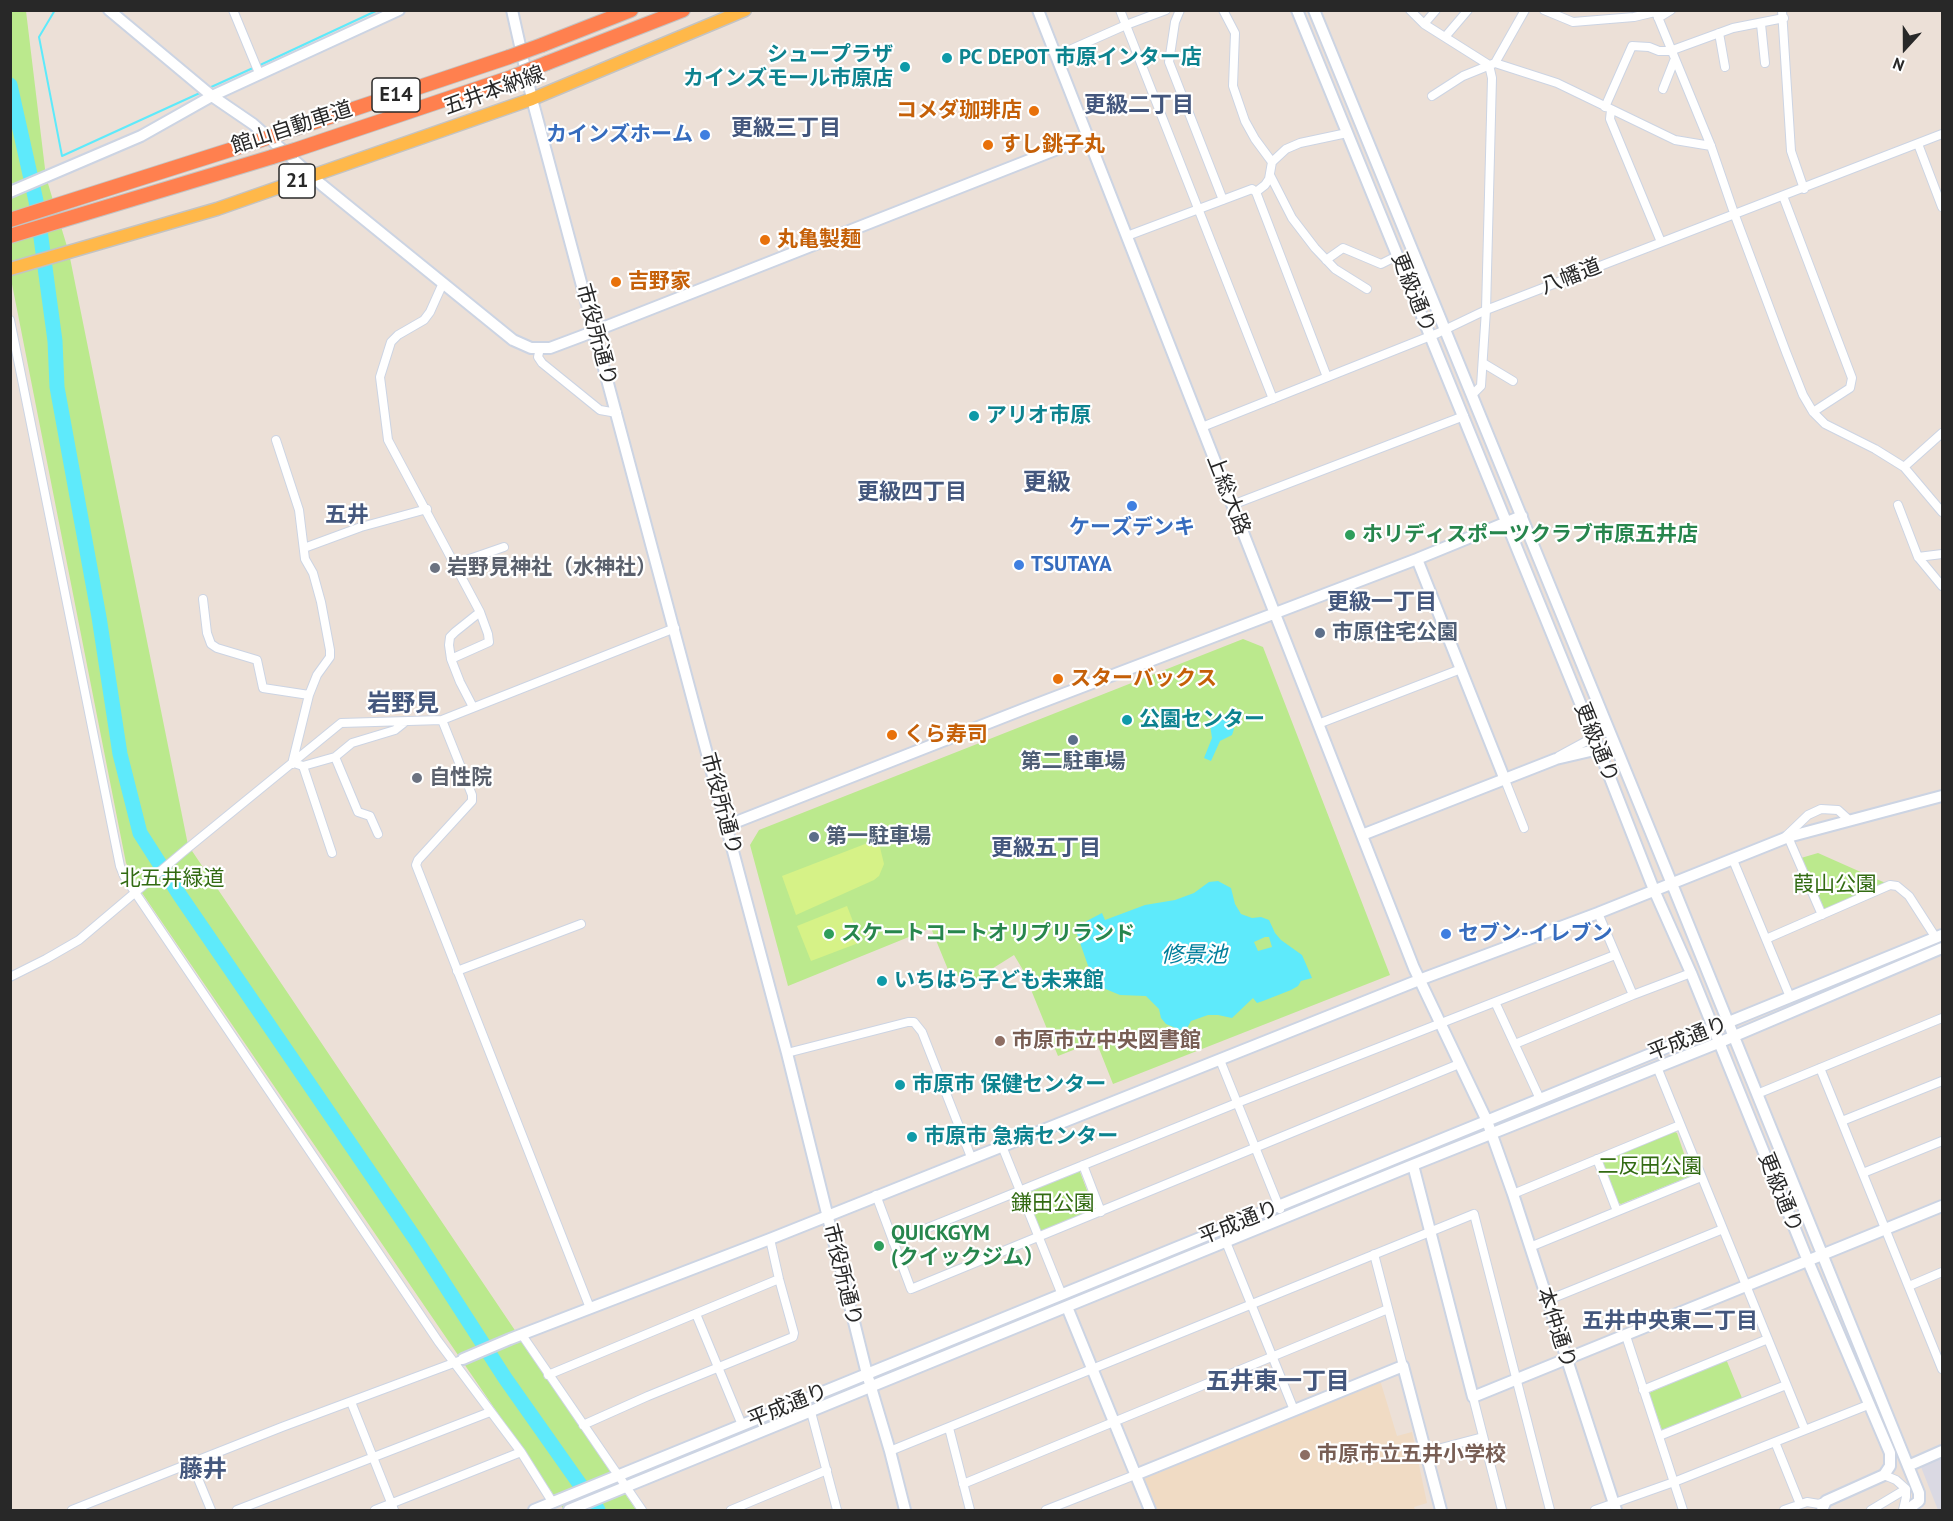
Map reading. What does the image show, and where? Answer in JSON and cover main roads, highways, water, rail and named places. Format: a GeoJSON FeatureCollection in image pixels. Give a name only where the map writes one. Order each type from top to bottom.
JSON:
{"type":"FeatureCollection","features":[{"type":"Feature","properties":{"kind":"highway","name":"館山自動車道"},"geometry":{"type":"LineString","coordinates":[[10,220],[255,142],[509,57],[631,10]]}},
{"type":"Feature","properties":{"kind":"highway","name":"館山自動車道"},"geometry":{"type":"LineString","coordinates":[[10,236],[295,150],[512,77],[683,10]]}},
{"type":"Feature","properties":{"kind":"main road","name":"五井本納線"},"geometry":{"type":"LineString","coordinates":[[10,269],[186,218],[532,99],[746,10]]}},
{"type":"Feature","properties":{"kind":"water"},"geometry":{"type":"Polygon","coordinates":[[[1223,715],[1229,718],[1234,729],[1232,735],[1220,741],[1211,761],[1204,758],[1212,738],[1210,725],[1213,719],[1223,715]]]}},
{"type":"Feature","properties":{"kind":"water","name":"修景池"},"geometry":{"type":"Polygon","coordinates":[[[1218,881],[1231,888],[1235,904],[1241,914],[1269,920],[1281,940],[1302,955],[1312,978],[1301,981],[1291,990],[1263,1001],[1257,1003],[1253,998],[1232,1018],[1208,1015],[1191,1021],[1185,1032],[1166,1024],[1161,1018],[1159,1009],[1146,996],[1120,995],[1103,988],[1093,980],[1077,934],[1079,925],[1102,913],[1105,920],[1145,905],[1175,900],[1194,893],[1209,882],[1218,881]],[[1269,937],[1254,942],[1258,951],[1272,947],[1269,937]]]}},
{"type":"Feature","properties":{"kind":"waterway"},"geometry":{"type":"LineString","coordinates":[[55,10],[39,37],[62,156],[202,92]]}},
{"type":"Feature","properties":{"kind":"waterway"},"geometry":{"type":"LineString","coordinates":[[258,66],[378,10]]}},
{"type":"Feature","properties":{"kind":"waterway"},"geometry":{"type":"LineString","coordinates":[[209,88],[253,68]]}},
{"type":"Feature","properties":{"kind":"waterway"},"geometry":{"type":"LineString","coordinates":[[10,85],[36,201],[55,341],[57,387],[99,617],[120,754],[140,833],[179,894],[416,1240],[505,1378],[598,1510]]}},
{"type":"Feature","properties":{"kind":"place","name":"PC DEPOT 市原インター店"},"geometry":{"type":"Point","coordinates":[947,58]}},
{"type":"Feature","properties":{"kind":"place","name":"シュープラザ カインズモール市原店"},"geometry":{"type":"Point","coordinates":[905,67]}},
{"type":"Feature","properties":{"kind":"place","name":"コメダ珈琲店"},"geometry":{"type":"Point","coordinates":[1034,111]}},
{"type":"Feature","properties":{"kind":"place","name":"カインズホーム"},"geometry":{"type":"Point","coordinates":[705,135]}},
{"type":"Feature","properties":{"kind":"place","name":"すし銚子丸"},"geometry":{"type":"Point","coordinates":[988,145]}},
{"type":"Feature","properties":{"kind":"place","name":"丸亀製麺"},"geometry":{"type":"Point","coordinates":[765,240]}},
{"type":"Feature","properties":{"kind":"place","name":"吉野家"},"geometry":{"type":"Point","coordinates":[616,282]}},
{"type":"Feature","properties":{"kind":"place","name":"アリオ市原"},"geometry":{"type":"Point","coordinates":[974,416]}},
{"type":"Feature","properties":{"kind":"place","name":"ケーズデンキ"},"geometry":{"type":"Point","coordinates":[1132,506]}},
{"type":"Feature","properties":{"kind":"place","name":"ホリディスポーツクラブ市原五井店"},"geometry":{"type":"Point","coordinates":[1350,535]}},
{"type":"Feature","properties":{"kind":"place","name":"TSUTAYA"},"geometry":{"type":"Point","coordinates":[1019,565]}},
{"type":"Feature","properties":{"kind":"place","name":"岩野見神社（水神社）"},"geometry":{"type":"Point","coordinates":[435,568]}},
{"type":"Feature","properties":{"kind":"place","name":"市原住宅公園"},"geometry":{"type":"Point","coordinates":[1320,633]}},
{"type":"Feature","properties":{"kind":"place","name":"スターバックス"},"geometry":{"type":"Point","coordinates":[1058,679]}},
{"type":"Feature","properties":{"kind":"place","name":"公園センター"},"geometry":{"type":"Point","coordinates":[1127,720]}},
{"type":"Feature","properties":{"kind":"place","name":"くら寿司"},"geometry":{"type":"Point","coordinates":[892,735]}},
{"type":"Feature","properties":{"kind":"place","name":"第二駐車場"},"geometry":{"type":"Point","coordinates":[1073,740]}},
{"type":"Feature","properties":{"kind":"place","name":"自性院"},"geometry":{"type":"Point","coordinates":[417,778]}},
{"type":"Feature","properties":{"kind":"place","name":"第一駐車場"},"geometry":{"type":"Point","coordinates":[814,837]}},
{"type":"Feature","properties":{"kind":"place","name":"スケートコートオリプリランド"},"geometry":{"type":"Point","coordinates":[829,934]}},
{"type":"Feature","properties":{"kind":"place","name":"セブン-イレブン"},"geometry":{"type":"Point","coordinates":[1446,934]}},
{"type":"Feature","properties":{"kind":"place","name":"いちはら子ども未来館"},"geometry":{"type":"Point","coordinates":[882,981]}},
{"type":"Feature","properties":{"kind":"place","name":"市原市立中央図書館"},"geometry":{"type":"Point","coordinates":[1000,1041]}},
{"type":"Feature","properties":{"kind":"place","name":"市原市 保健センター"},"geometry":{"type":"Point","coordinates":[900,1085]}},
{"type":"Feature","properties":{"kind":"place","name":"市原市 急病センター"},"geometry":{"type":"Point","coordinates":[912,1137]}},
{"type":"Feature","properties":{"kind":"place","name":"QUICKGYM (クイックジム）"},"geometry":{"type":"Point","coordinates":[879,1246]}},
{"type":"Feature","properties":{"kind":"place","name":"市原市立五井小学校"},"geometry":{"type":"Point","coordinates":[1305,1455]}},
{"type":"Feature","properties":{"kind":"district","name":"更級二丁目"},"geometry":{"type":"Point","coordinates":[1139,106]}},
{"type":"Feature","properties":{"kind":"district","name":"更級三丁目"},"geometry":{"type":"Point","coordinates":[786,129]}},
{"type":"Feature","properties":{"kind":"district","name":"更級"},"geometry":{"type":"Point","coordinates":[1047,483]}},
{"type":"Feature","properties":{"kind":"district","name":"更級四丁目"},"geometry":{"type":"Point","coordinates":[912,493]}},
{"type":"Feature","properties":{"kind":"district","name":"五井"},"geometry":{"type":"Point","coordinates":[347,516]}},
{"type":"Feature","properties":{"kind":"district","name":"更級一丁目"},"geometry":{"type":"Point","coordinates":[1382,603]}},
{"type":"Feature","properties":{"kind":"district","name":"岩野見"},"geometry":{"type":"Point","coordinates":[403,704]}},
{"type":"Feature","properties":{"kind":"district","name":"更級五丁目"},"geometry":{"type":"Point","coordinates":[1046,849]}},
{"type":"Feature","properties":{"kind":"district","name":"五井中央東二丁目"},"geometry":{"type":"Point","coordinates":[1670,1322]}},
{"type":"Feature","properties":{"kind":"district","name":"五井東一丁目"},"geometry":{"type":"Point","coordinates":[1278,1382]}},
{"type":"Feature","properties":{"kind":"district","name":"藤井"},"geometry":{"type":"Point","coordinates":[203,1470]}},
{"type":"Feature","properties":{"kind":"park label","name":"北五井緑道"},"geometry":{"type":"Point","coordinates":[172,879]}},
{"type":"Feature","properties":{"kind":"park label","name":"葭山公園"},"geometry":{"type":"Point","coordinates":[1835,885]}},
{"type":"Feature","properties":{"kind":"park label","name":"二反田公園"},"geometry":{"type":"Point","coordinates":[1650,1167]}},
{"type":"Feature","properties":{"kind":"park label","name":"鎌田公園"},"geometry":{"type":"Point","coordinates":[1053,1204]}}]}
